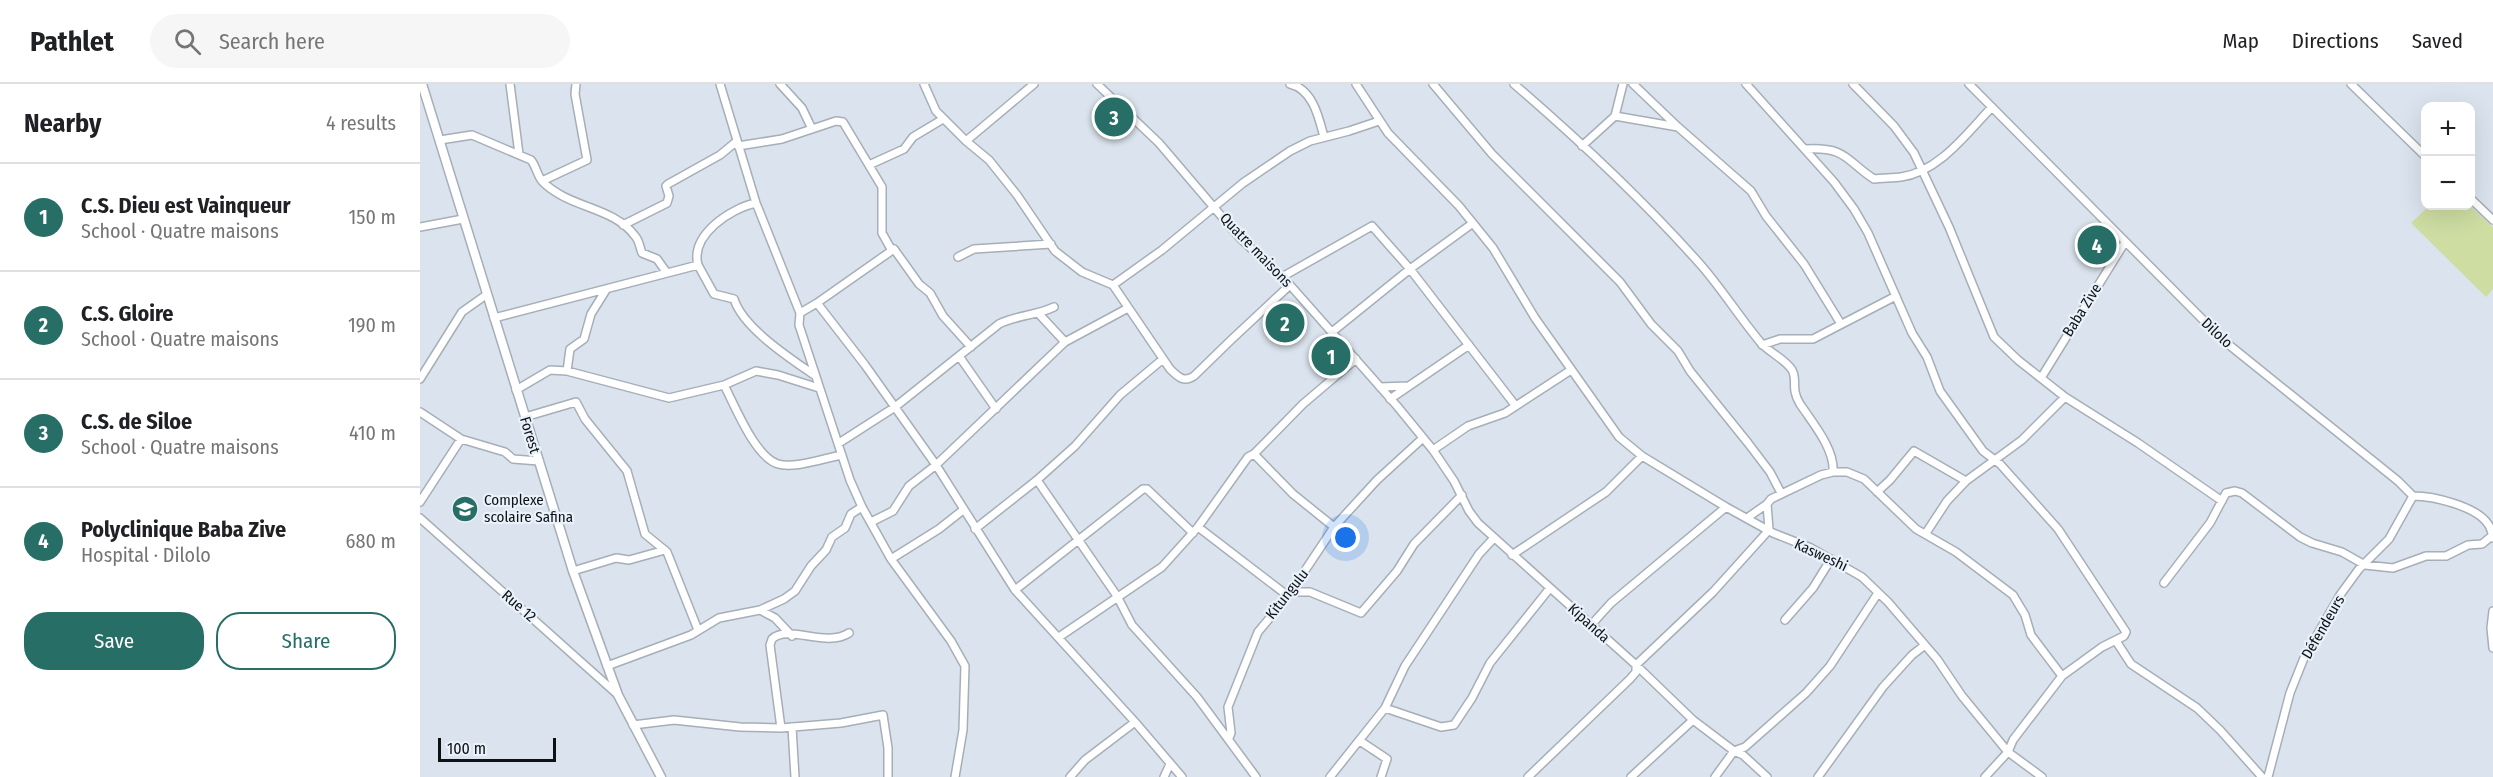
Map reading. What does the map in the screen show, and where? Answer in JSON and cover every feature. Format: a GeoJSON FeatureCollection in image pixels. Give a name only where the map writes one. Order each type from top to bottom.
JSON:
{"type":"FeatureCollection","features":[{"type":"Feature","properties":{"kind":"street","name":"Forest"},"geometry":{"type":"LineString","coordinates":[[422,84],[573,571],[618,695],[660,777]]}},
{"type":"Feature","properties":{"kind":"street"},"geometry":{"type":"LineString","coordinates":[[510,84],[519,154]]}},
{"type":"Feature","properties":{"kind":"street"},"geometry":{"type":"LineString","coordinates":[[542,181],[587,160],[575,94],[576,84]]}},
{"type":"Feature","properties":{"kind":"street"},"geometry":{"type":"LineString","coordinates":[[720,84],[756,203],[800,313],[799,325],[814,375],[862,507],[891,559],[951,641],[965,666],[964,719],[955,777]]}},
{"type":"Feature","properties":{"kind":"street"},"geometry":{"type":"LineString","coordinates":[[780,84],[802,108],[812,129]]}},
{"type":"Feature","properties":{"kind":"street"},"geometry":{"type":"LineString","coordinates":[[924,84],[932,104],[966,141],[989,160],[1051,244],[1074,267],[1113,285],[1163,359],[1183,380],[1192,378],[1290,285]]}},
{"type":"Feature","properties":{"kind":"street"},"geometry":{"type":"LineString","coordinates":[[966,141],[1034,84]]}},
{"type":"Feature","properties":{"kind":"street","name":"Quatre maisons"},"geometry":{"type":"LineString","coordinates":[[1097,84],[1159,143],[1248,246],[1290,285],[1433,450]]}},
{"type":"Feature","properties":{"kind":"street"},"geometry":{"type":"LineString","coordinates":[[1290,84],[1299,87],[1311,101],[1317,111],[1324,137]]}},
{"type":"Feature","properties":{"kind":"street","name":"Kasweshi"},"geometry":{"type":"LineString","coordinates":[[1356,84],[1379,121],[1473,223],[1493,248],[1535,318],[1610,427],[1642,456],[1726,507],[1851,569],[1878,593],[1925,645],[1949,675],[1962,696],[2008,752],[2042,777]]}},
{"type":"Feature","properties":{"kind":"street"},"geometry":{"type":"LineString","coordinates":[[1442,84],[1435,87],[1492,154],[1620,282],[1651,324],[1678,351],[1690,371],[1770,472],[1781,493]]}},
{"type":"Feature","properties":{"kind":"street"},"geometry":{"type":"LineString","coordinates":[[1514,84],[1582,146],[1698,262],[1762,345],[1792,370],[1795,394],[1827,447],[1834,463],[1833,472]]}},
{"type":"Feature","properties":{"kind":"street"},"geometry":{"type":"LineString","coordinates":[[1582,146],[1615,116],[1623,84]]}},
{"type":"Feature","properties":{"kind":"street"},"geometry":{"type":"LineString","coordinates":[[1633,84],[1751,191],[1766,216],[1804,264],[1841,324]]}},
{"type":"Feature","properties":{"kind":"street"},"geometry":{"type":"LineString","coordinates":[[1746,84],[1806,149],[1854,209],[1868,233],[1912,333],[1927,357],[1940,391],[1973,440],[1996,461],[2058,529],[2126,633],[2062,676],[2013,740],[2008,752],[1985,777]]}},
{"type":"Feature","properties":{"kind":"street"},"geometry":{"type":"LineString","coordinates":[[1853,84],[1903,138],[1923,170],[1991,333],[2007,350],[2064,397],[2138,443],[2222,501]]}},
{"type":"Feature","properties":{"kind":"street","name":"Dilolo"},"geometry":{"type":"LineString","coordinates":[[1969,84],[2223,340],[2398,481],[2413,496]]}},
{"type":"Feature","properties":{"kind":"street"},"geometry":{"type":"LineString","coordinates":[[2351,84],[2425,156]]}},
{"type":"Feature","properties":{"kind":"street"},"geometry":{"type":"LineString","coordinates":[[1806,149],[1843,154],[1874,178],[1901,177],[1923,170],[1954,147],[1992,107]]}},
{"type":"Feature","properties":{"kind":"street"},"geometry":{"type":"LineString","coordinates":[[1615,116],[1678,127]]}},
{"type":"Feature","properties":{"kind":"street"},"geometry":{"type":"LineString","coordinates":[[869,165],[904,150],[913,137],[944,119]]}},
{"type":"Feature","properties":{"kind":"street"},"geometry":{"type":"LineString","coordinates":[[623,225],[667,203],[669,196],[666,186],[668,184],[738,143],[782,139],[836,121],[843,122],[882,187],[882,233],[891,249],[895,250],[919,284],[930,293],[943,316],[971,346]]}},
{"type":"Feature","properties":{"kind":"street"},"geometry":{"type":"LineString","coordinates":[[1113,285],[1216,208],[1243,183],[1290,151],[1310,141],[1379,121]]}},
{"type":"Feature","properties":{"kind":"street"},"geometry":{"type":"LineString","coordinates":[[440,140],[472,135],[531,160],[542,181],[578,205],[601,211],[623,225],[635,235],[642,253],[657,259],[667,273]]}},
{"type":"Feature","properties":{"kind":"street"},"geometry":{"type":"LineString","coordinates":[[756,203],[733,213],[702,237],[696,253],[698,265],[712,291],[718,296],[734,299],[737,309],[746,321],[779,350],[814,375]]}},
{"type":"Feature","properties":{"kind":"street"},"geometry":{"type":"LineString","coordinates":[[2475,203],[2493,220]]}},
{"type":"Feature","properties":{"kind":"street"},"geometry":{"type":"LineString","coordinates":[[420,227],[464,219]]}},
{"type":"Feature","properties":{"kind":"street"},"geometry":{"type":"LineString","coordinates":[[1332,332],[1410,269],[1473,223]]}},
{"type":"Feature","properties":{"kind":"street"},"geometry":{"type":"LineString","coordinates":[[1282,277],[1372,226],[1410,269],[1515,405]]}},
{"type":"Feature","properties":{"kind":"street","name":"Baba Zive"},"geometry":{"type":"LineString","coordinates":[[2041,378],[2125,243]]}},
{"type":"Feature","properties":{"kind":"street"},"geometry":{"type":"LineString","coordinates":[[958,257],[974,249],[1051,244]]}},
{"type":"Feature","properties":{"kind":"street"},"geometry":{"type":"LineString","coordinates":[[800,313],[891,249]]}},
{"type":"Feature","properties":{"kind":"street"},"geometry":{"type":"LineString","coordinates":[[494,318],[698,265]]}},
{"type":"Feature","properties":{"kind":"street"},"geometry":{"type":"LineString","coordinates":[[567,371],[570,350],[584,339],[591,314],[606,290]]}},
{"type":"Feature","properties":{"kind":"street"},"geometry":{"type":"LineString","coordinates":[[420,379],[462,312],[486,295]]}},
{"type":"Feature","properties":{"kind":"street"},"geometry":{"type":"LineString","coordinates":[[1762,345],[1780,339],[1813,339],[1896,296]]}},
{"type":"Feature","properties":{"kind":"street"},"geometry":{"type":"LineString","coordinates":[[817,303],[895,406],[936,465],[1015,590],[1182,777]]}},
{"type":"Feature","properties":{"kind":"street"},"geometry":{"type":"LineString","coordinates":[[839,443],[895,406],[1004,321],[1039,314],[1054,307]]}},
{"type":"Feature","properties":{"kind":"street"},"geometry":{"type":"LineString","coordinates":[[871,522],[893,511],[909,486],[936,465],[1065,342],[1128,308]]}},
{"type":"Feature","properties":{"kind":"street"},"geometry":{"type":"LineString","coordinates":[[1039,314],[1065,342]]}},
{"type":"Feature","properties":{"kind":"street"},"geometry":{"type":"LineString","coordinates":[[1390,399],[1469,345]]}},
{"type":"Feature","properties":{"kind":"street"},"geometry":{"type":"LineString","coordinates":[[958,356],[996,409]]}},
{"type":"Feature","properties":{"kind":"street"},"geometry":{"type":"LineString","coordinates":[[975,529],[1075,446],[1120,395],[1163,359]]}},
{"type":"Feature","properties":{"kind":"street"},"geometry":{"type":"LineString","coordinates":[[1059,637],[1162,567],[1196,530],[1244,462],[1303,404],[1356,359]]}},
{"type":"Feature","properties":{"kind":"street"},"geometry":{"type":"LineString","coordinates":[[516,390],[550,370],[567,371],[669,398],[724,385],[756,371],[778,375],[819,388]]}},
{"type":"Feature","properties":{"kind":"street"},"geometry":{"type":"LineString","coordinates":[[1433,450],[1468,426],[1505,413],[1571,370]]}},
{"type":"Feature","properties":{"kind":"street"},"geometry":{"type":"LineString","coordinates":[[724,385],[753,440],[767,458],[778,464],[792,465],[842,455]]}},
{"type":"Feature","properties":{"kind":"street"},"geometry":{"type":"LineString","coordinates":[[1380,387],[1409,386]]}},
{"type":"Feature","properties":{"kind":"street"},"geometry":{"type":"LineString","coordinates":[[1926,533],[1947,501],[1966,481],[1996,461],[2033,430],[2064,397]]}},
{"type":"Feature","properties":{"kind":"street"},"geometry":{"type":"LineString","coordinates":[[525,417],[576,402],[592,428],[627,471],[645,534],[665,550],[698,630]]}},
{"type":"Feature","properties":{"kind":"street"},"geometry":{"type":"LineString","coordinates":[[420,412],[461,439],[505,452],[513,459],[538,460]]}},
{"type":"Feature","properties":{"kind":"street","name":"Kitungulu"},"geometry":{"type":"LineString","coordinates":[[1256,777],[1235,750],[1229,738],[1230,724],[1227,712],[1244,661],[1258,632],[1290,594],[1334,527],[1377,480],[1423,438]]}},
{"type":"Feature","properties":{"kind":"street"},"geometry":{"type":"LineString","coordinates":[[420,502],[461,439]]}},
{"type":"Feature","properties":{"kind":"street","name":"Kipanda"},"geometry":{"type":"LineString","coordinates":[[1433,450],[1462,495],[1469,511],[1494,538],[1592,624],[1694,720],[1747,757],[1767,777]]}},
{"type":"Feature","properties":{"kind":"street"},"geometry":{"type":"LineString","coordinates":[[1877,492],[1914,451],[1966,481]]}},
{"type":"Feature","properties":{"kind":"street"},"geometry":{"type":"LineString","coordinates":[[1254,454],[1293,494],[1334,527]]}},
{"type":"Feature","properties":{"kind":"street"},"geometry":{"type":"LineString","coordinates":[[1512,555],[1606,492],[1642,456]]}},
{"type":"Feature","properties":{"kind":"street"},"geometry":{"type":"LineString","coordinates":[[1747,518],[1781,493],[1821,475],[1833,472],[1855,474],[1864,479],[1910,524],[1956,552],[2013,595],[2025,615],[2031,635],[2062,676]]}},
{"type":"Feature","properties":{"kind":"street"},"geometry":{"type":"LineString","coordinates":[[1036,480],[1080,540],[1117,596],[1132,625],[1229,738]]}},
{"type":"Feature","properties":{"kind":"street"},"geometry":{"type":"LineString","coordinates":[[1015,590],[1143,489],[1147,489],[1196,530],[1290,594],[1310,592],[1361,613],[1397,571],[1414,544],[1462,495]]}},
{"type":"Feature","properties":{"kind":"street"},"geometry":{"type":"LineString","coordinates":[[2164,583],[2210,523],[2230,491],[2242,492],[2300,537],[2346,553],[2365,565],[2393,568],[2426,556],[2446,556],[2468,545],[2482,544],[2493,536],[2490,523],[2463,507],[2428,497],[2413,496]]}},
{"type":"Feature","properties":{"kind":"street","name":"Défendeurs"},"geometry":{"type":"LineString","coordinates":[[2268,777],[2290,693],[2300,668],[2340,595],[2359,569],[2389,538],[2413,496]]}},
{"type":"Feature","properties":{"kind":"street"},"geometry":{"type":"LineString","coordinates":[[1528,777],[1630,680],[1636,672],[1636,665],[1713,592],[1769,530],[1767,504]]}},
{"type":"Feature","properties":{"kind":"street"},"geometry":{"type":"LineString","coordinates":[[607,666],[691,634],[719,618],[771,607],[795,591],[811,566],[826,550],[832,537],[845,528],[851,514],[862,507]]}},
{"type":"Feature","properties":{"kind":"street"},"geometry":{"type":"LineString","coordinates":[[1592,624],[1611,603],[1647,576],[1726,507]]}},
{"type":"Feature","properties":{"kind":"street"},"geometry":{"type":"LineString","coordinates":[[891,559],[939,529],[963,510]]}},
{"type":"Feature","properties":{"kind":"street","name":"Rue 12"},"geometry":{"type":"LineString","coordinates":[[420,518],[618,695]]}},
{"type":"Feature","properties":{"kind":"street"},"geometry":{"type":"LineString","coordinates":[[1330,777],[1384,708],[1405,666],[1428,628],[1479,554],[1494,538]]}},
{"type":"Feature","properties":{"kind":"street"},"geometry":{"type":"LineString","coordinates":[[573,571],[616,558],[628,560],[665,550]]}},
{"type":"Feature","properties":{"kind":"street"},"geometry":{"type":"LineString","coordinates":[[1785,620],[1813,588],[1831,559]]}},
{"type":"Feature","properties":{"kind":"street"},"geometry":{"type":"LineString","coordinates":[[1384,708],[1441,727],[1454,725],[1472,698],[1490,663],[1550,588]]}},
{"type":"Feature","properties":{"kind":"street"},"geometry":{"type":"LineString","coordinates":[[1715,777],[1734,750],[1745,747],[1815,684],[1837,657],[1878,593]]}},
{"type":"Feature","properties":{"kind":"street"},"geometry":{"type":"LineString","coordinates":[[760,610],[774,618],[792,636]]}},
{"type":"Feature","properties":{"kind":"street"},"geometry":{"type":"LineString","coordinates":[[2493,611],[2491,628],[2493,648]]}},
{"type":"Feature","properties":{"kind":"street"},"geometry":{"type":"LineString","coordinates":[[781,728],[770,642],[776,636],[831,640],[849,633]]}},
{"type":"Feature","properties":{"kind":"street"},"geometry":{"type":"LineString","coordinates":[[2116,641],[2131,664],[2197,708],[2220,729],[2262,777]]}},
{"type":"Feature","properties":{"kind":"street"},"geometry":{"type":"LineString","coordinates":[[1818,777],[1882,687],[1912,655],[1925,645]]}},
{"type":"Feature","properties":{"kind":"street"},"geometry":{"type":"LineString","coordinates":[[1215,720],[1227,712]]}},
{"type":"Feature","properties":{"kind":"street"},"geometry":{"type":"LineString","coordinates":[[633,725],[674,720],[740,727],[781,728],[841,723],[883,715],[888,748],[888,777]]}},
{"type":"Feature","properties":{"kind":"street"},"geometry":{"type":"LineString","coordinates":[[1631,777],[1694,720]]}},
{"type":"Feature","properties":{"kind":"street"},"geometry":{"type":"LineString","coordinates":[[1070,777],[1085,760],[1135,722]]}},
{"type":"Feature","properties":{"kind":"street"},"geometry":{"type":"LineString","coordinates":[[792,727],[795,777]]}},
{"type":"Feature","properties":{"kind":"street"},"geometry":{"type":"LineString","coordinates":[[1360,741],[1387,759],[1381,777]]}},
{"type":"Feature","properties":{"kind":"street"},"geometry":{"type":"LineString","coordinates":[[1164,777],[1170,764]]}},
{"type":"Feature","properties":{"kind":"green space"},"geometry":{"type":"Polygon","coordinates":[[[2425,210],[2474,210],[2493,227],[2493,289],[2486,297],[2411,223],[2425,210]]]}},
{"type":"Feature","properties":{"kind":"place","name":"C.S. de Siloe"},"geometry":{"type":"Point","coordinates":[1114,117]}},
{"type":"Feature","properties":{"kind":"place","name":"Polyclinique Baba Zive"},"geometry":{"type":"Point","coordinates":[2097,245]}},
{"type":"Feature","properties":{"kind":"place","name":"C.S. Gloire"},"geometry":{"type":"Point","coordinates":[1285,323]}},
{"type":"Feature","properties":{"kind":"place","name":"C.S. Dieu est Vainqueur"},"geometry":{"type":"Point","coordinates":[1331,356]}},
{"type":"Feature","properties":{"kind":"place","name":"Complexe scolaire Safina"},"geometry":{"type":"Point","coordinates":[465,509]}}]}
